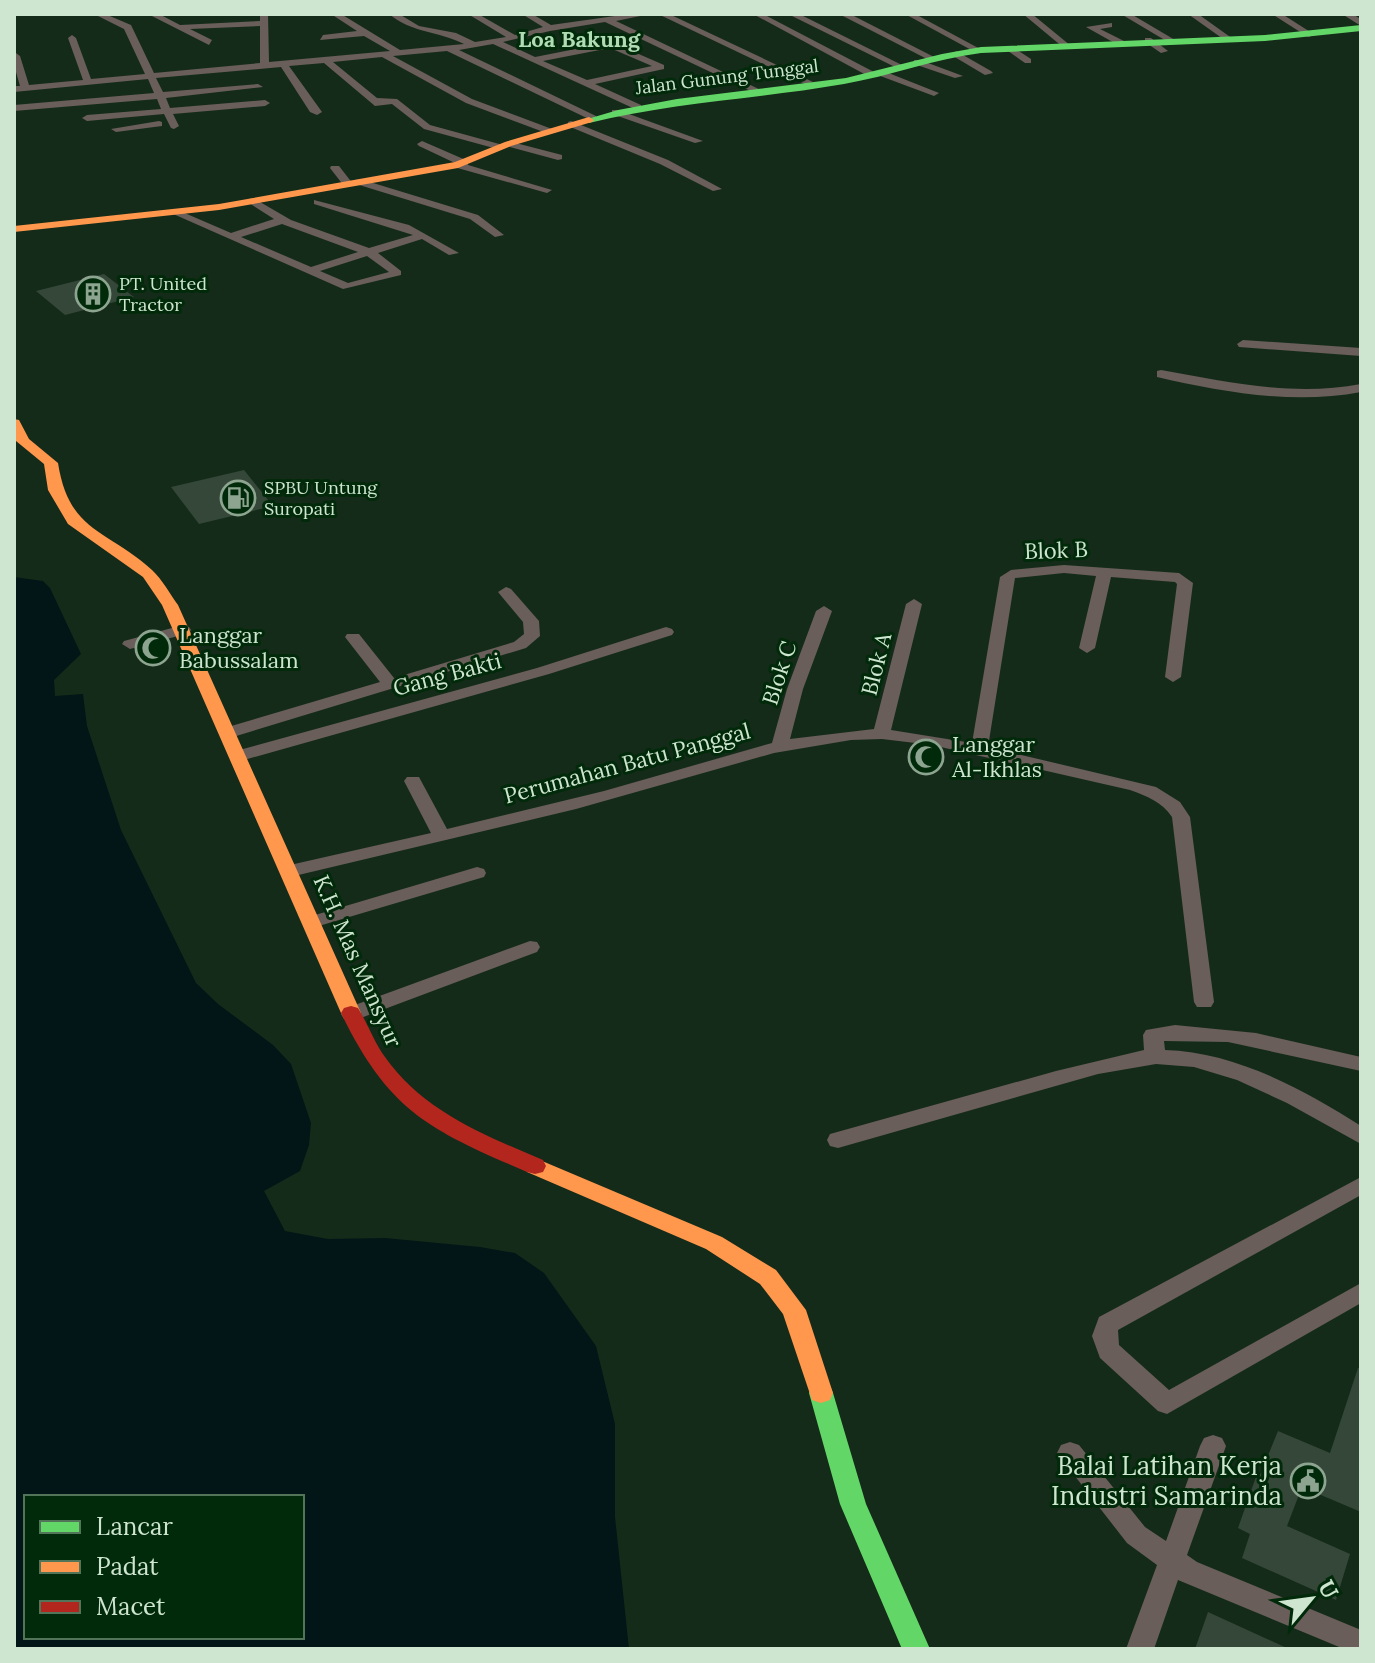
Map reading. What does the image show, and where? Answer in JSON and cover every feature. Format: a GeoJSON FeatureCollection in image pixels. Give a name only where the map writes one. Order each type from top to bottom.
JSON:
{"type":"FeatureCollection","features":[{"type":"Feature","properties":{"kind":"street"},"geometry":{"type":"LineString","coordinates":[[98,14],[128,27],[174,125],[116,129]]}},
{"type":"Feature","properties":{"kind":"street"},"geometry":{"type":"LineString","coordinates":[[156,16],[174,14]]}},
{"type":"Feature","properties":{"kind":"street"},"geometry":{"type":"LineString","coordinates":[[335,14],[399,53]]}},
{"type":"Feature","properties":{"kind":"street"},"geometry":{"type":"LineString","coordinates":[[393,14],[416,28],[453,35],[474,45]]}},
{"type":"Feature","properties":{"kind":"street"},"geometry":{"type":"LineString","coordinates":[[472,14],[515,38]]}},
{"type":"Feature","properties":{"kind":"street"},"geometry":{"type":"LineString","coordinates":[[526,14],[550,28]]}},
{"type":"Feature","properties":{"kind":"street"},"geometry":{"type":"LineString","coordinates":[[583,14],[593,21]]}},
{"type":"Feature","properties":{"kind":"street"},"geometry":{"type":"LineString","coordinates":[[16,56],[19,88],[474,45],[550,28],[646,14]]}},
{"type":"Feature","properties":{"kind":"street"},"geometry":{"type":"LineString","coordinates":[[662,14],[812,84]]}},
{"type":"Feature","properties":{"kind":"street"},"geometry":{"type":"LineString","coordinates":[[757,14],[874,73],[934,93]]}},
{"type":"Feature","properties":{"kind":"street"},"geometry":{"type":"LineString","coordinates":[[792,14],[913,63],[958,76]]}},
{"type":"Feature","properties":{"kind":"street"},"geometry":{"type":"LineString","coordinates":[[843,14],[894,40],[913,63],[938,78]]}},
{"type":"Feature","properties":{"kind":"street"},"geometry":{"type":"LineString","coordinates":[[909,14],[978,50]]}},
{"type":"Feature","properties":{"kind":"street"},"geometry":{"type":"LineString","coordinates":[[1027,14],[1065,49]]}},
{"type":"Feature","properties":{"kind":"street"},"geometry":{"type":"LineString","coordinates":[[1125,14],[1161,44]]}},
{"type":"Feature","properties":{"kind":"street"},"geometry":{"type":"LineString","coordinates":[[1192,14],[1229,39]]}},
{"type":"Feature","properties":{"kind":"street"},"geometry":{"type":"LineString","coordinates":[[1276,14],[1311,35]]}},
{"type":"Feature","properties":{"kind":"street"},"geometry":{"type":"LineString","coordinates":[[1346,14],[1361,25]]}},
{"type":"Feature","properties":{"kind":"street"},"geometry":{"type":"LineString","coordinates":[[156,16],[209,42]]}},
{"type":"Feature","properties":{"kind":"street"},"geometry":{"type":"LineString","coordinates":[[181,27],[264,18],[265,66]]}},
{"type":"Feature","properties":{"kind":"street"},"geometry":{"type":"LineString","coordinates":[[605,19],[760,92]]}},
{"type":"Feature","properties":{"kind":"street"},"geometry":{"type":"LineString","coordinates":[[1109,25],[1090,27],[1121,43]]}},
{"type":"Feature","properties":{"kind":"street","name":"Jalan Gunung Tunggal"},"geometry":{"type":"LineString","coordinates":[[14,229],[176,213],[461,164],[504,145],[615,112],[698,97],[812,84],[978,50],[1065,49],[1121,43],[1161,44],[1311,35],[1361,25]]}},
{"type":"Feature","properties":{"kind":"street"},"geometry":{"type":"LineString","coordinates":[[323,38],[364,33]]}},
{"type":"Feature","properties":{"kind":"street"},"geometry":{"type":"LineString","coordinates":[[72,38],[88,82]]}},
{"type":"Feature","properties":{"kind":"street"},"geometry":{"type":"LineString","coordinates":[[495,42],[638,107]]}},
{"type":"Feature","properties":{"kind":"street"},"geometry":{"type":"LineString","coordinates":[[537,59],[611,45],[661,67],[587,83]]}},
{"type":"Feature","properties":{"kind":"street"},"geometry":{"type":"LineString","coordinates":[[448,48],[593,118]]}},
{"type":"Feature","properties":{"kind":"street"},"geometry":{"type":"LineString","coordinates":[[1011,49],[1028,61]]}},
{"type":"Feature","properties":{"kind":"street"},"geometry":{"type":"LineString","coordinates":[[383,54],[469,101],[549,131]]}},
{"type":"Feature","properties":{"kind":"street"},"geometry":{"type":"LineString","coordinates":[[956,54],[988,73]]}},
{"type":"Feature","properties":{"kind":"street"},"geometry":{"type":"LineString","coordinates":[[327,61],[378,102],[394,101],[427,127],[558,157]]}},
{"type":"Feature","properties":{"kind":"street"},"geometry":{"type":"LineString","coordinates":[[284,65],[317,112]]}},
{"type":"Feature","properties":{"kind":"street"},"geometry":{"type":"LineString","coordinates":[[14,108],[258,87]]}},
{"type":"Feature","properties":{"kind":"street"},"geometry":{"type":"LineString","coordinates":[[198,120],[245,114],[229,89]]}},
{"type":"Feature","properties":{"kind":"street"},"geometry":{"type":"LineString","coordinates":[[87,118],[265,103]]}},
{"type":"Feature","properties":{"kind":"street"},"geometry":{"type":"LineString","coordinates":[[615,112],[698,141]]}},
{"type":"Feature","properties":{"kind":"street"},"geometry":{"type":"LineString","coordinates":[[571,124],[664,162],[717,189]]}},
{"type":"Feature","properties":{"kind":"street"},"geometry":{"type":"LineString","coordinates":[[422,144],[461,164],[547,190]]}},
{"type":"Feature","properties":{"kind":"street"},"geometry":{"type":"LineString","coordinates":[[335,168],[354,183],[474,217],[499,235]]}},
{"type":"Feature","properties":{"kind":"street"},"geometry":{"type":"LineString","coordinates":[[176,213],[351,287],[397,273],[366,253],[280,221],[253,201]]}},
{"type":"Feature","properties":{"kind":"street"},"geometry":{"type":"LineString","coordinates":[[318,202],[405,227],[453,253]]}},
{"type":"Feature","properties":{"kind":"street"},"geometry":{"type":"LineString","coordinates":[[229,237],[280,221]]}},
{"type":"Feature","properties":{"kind":"street"},"geometry":{"type":"LineString","coordinates":[[310,271],[423,235]]}},
{"type":"Feature","properties":{"kind":"street"},"geometry":{"type":"LineString","coordinates":[[1243,344],[1361,352]]}},
{"type":"Feature","properties":{"kind":"street"},"geometry":{"type":"LineString","coordinates":[[1161,374],[1233,385],[1322,393],[1361,388]]}},
{"type":"Feature","properties":{"kind":"street","name":"K.H. Mas Mansyur"},"geometry":{"type":"LineString","coordinates":[[14,423],[16,435],[22,442],[51,463],[55,490],[73,521],[148,574],[183,630],[351,1014],[377,1063],[403,1094],[452,1130],[714,1243],[768,1277],[794,1310],[803,1330],[853,1504],[916,1649]]}},
{"type":"Feature","properties":{"kind":"street"},"geometry":{"type":"LineString","coordinates":[[1087,648],[1105,570]]}},
{"type":"Feature","properties":{"kind":"street","name":"Blok B"},"geometry":{"type":"LineString","coordinates":[[979,749],[1007,577],[1033,571],[1105,570],[1179,578],[1185,583],[1173,677]]}},
{"type":"Feature","properties":{"kind":"street"},"geometry":{"type":"LineString","coordinates":[[227,733],[520,645],[532,636],[531,621],[506,592]]}},
{"type":"Feature","properties":{"kind":"street","name":"Blok A"},"geometry":{"type":"LineString","coordinates":[[881,734],[914,604]]}},
{"type":"Feature","properties":{"kind":"street","name":"Blok C"},"geometry":{"type":"LineString","coordinates":[[779,749],[795,689],[824,611]]}},
{"type":"Feature","properties":{"kind":"street"},"geometry":{"type":"LineString","coordinates":[[130,644],[183,630]]}},
{"type":"Feature","properties":{"kind":"street","name":"Gang Bakti"},"geometry":{"type":"LineString","coordinates":[[238,756],[543,671],[666,632]]}},
{"type":"Feature","properties":{"kind":"street"},"geometry":{"type":"LineString","coordinates":[[353,637],[390,684]]}},
{"type":"Feature","properties":{"kind":"street","name":"Perumahan Batu Panggal"},"geometry":{"type":"LineString","coordinates":[[290,871],[592,800],[779,749],[881,734],[979,749],[1148,791],[1175,805],[1182,825],[1204,1002]]}},
{"type":"Feature","properties":{"kind":"street"},"geometry":{"type":"LineString","coordinates":[[413,781],[442,836]]}},
{"type":"Feature","properties":{"kind":"street"},"geometry":{"type":"LineString","coordinates":[[312,922],[477,873]]}},
{"type":"Feature","properties":{"kind":"street"},"geometry":{"type":"LineString","coordinates":[[351,1014],[530,947]]}},
{"type":"Feature","properties":{"kind":"street"},"geometry":{"type":"LineString","coordinates":[[1155,1057],[1153,1035],[1191,1032],[1260,1042],[1361,1064]]}},
{"type":"Feature","properties":{"kind":"street"},"geometry":{"type":"LineString","coordinates":[[838,1140],[1106,1064],[1155,1057],[1189,1059],[1242,1075],[1329,1116],[1361,1136]]}},
{"type":"Feature","properties":{"kind":"street"},"geometry":{"type":"LineString","coordinates":[[1361,1185],[1107,1324],[1104,1336],[1109,1351],[1167,1404],[1361,1292]]}},
{"type":"Feature","properties":{"kind":"street"},"geometry":{"type":"LineString","coordinates":[[1140,1649],[1213,1446]]}},
{"type":"Feature","properties":{"kind":"street"},"geometry":{"type":"LineString","coordinates":[[1070,1453],[1136,1535],[1188,1571],[1361,1643]]}},
{"type":"Feature","properties":{"kind":"shaded area"},"geometry":{"type":"Polygon","coordinates":[[[14,577],[43,581],[50,588],[81,654],[54,680],[55,696],[83,694],[87,726],[121,830],[196,983],[218,1004],[273,1045],[291,1064],[311,1123],[309,1145],[300,1171],[264,1191],[285,1231],[328,1239],[385,1238],[515,1253],[544,1273],[596,1346],[615,1424],[615,1517],[629,1649],[14,1649],[14,577]]]}},
{"type":"Feature","properties":{"kind":"building","name":"PT. United Tractor"},"geometry":{"type":"Polygon","coordinates":[[[104,274],[134,297],[65,315],[36,291],[104,274]]]}},
{"type":"Feature","properties":{"kind":"building","name":"SPBU Untung Suropati"},"geometry":{"type":"Polygon","coordinates":[[[244,470],[273,506],[199,524],[171,487],[244,470]]]}},
{"type":"Feature","properties":{"kind":"building","name":"Balai Latihan Kerja Industri Samarinda"},"geometry":{"type":"Polygon","coordinates":[[[1358,1368],[1361,1368],[1361,1512],[1302,1487],[1287,1526],[1350,1554],[1336,1600],[1242,1558],[1250,1534],[1238,1528],[1257,1474],[1260,1475],[1278,1431],[1330,1453],[1358,1368]]]}},
{"type":"Feature","properties":{"kind":"building"},"geometry":{"type":"Polygon","coordinates":[[[1208,1612],[1289,1649],[1195,1649],[1208,1612]]]}},
{"type":"Feature","properties":{"kind":"traffic: fast"},"geometry":{"type":"LineString","coordinates":[[589,120],[677,102],[846,81],[981,50],[1265,38],[1361,28]]}},
{"type":"Feature","properties":{"kind":"traffic: fast"},"geometry":{"type":"LineString","coordinates":[[821,1393],[853,1504],[916,1649]]}},
{"type":"Feature","properties":{"kind":"traffic: slow"},"geometry":{"type":"LineString","coordinates":[[14,229],[219,207],[458,165],[508,144],[589,120]]}},
{"type":"Feature","properties":{"kind":"traffic: slow"},"geometry":{"type":"LineString","coordinates":[[14,423],[23,441],[51,463],[55,490],[73,521],[148,574],[170,605],[351,1013]]}},
{"type":"Feature","properties":{"kind":"traffic: slow"},"geometry":{"type":"LineString","coordinates":[[535,1166],[714,1243],[768,1277],[794,1310],[821,1393]]}},
{"type":"Feature","properties":{"kind":"traffic: jam"},"geometry":{"type":"LineString","coordinates":[[351,1013],[377,1062],[409,1098],[448,1126],[535,1166]]}},
{"type":"Feature","properties":{"kind":"place","name":"PT. United Tractor"},"geometry":{"type":"Point","coordinates":[93,294]}},
{"type":"Feature","properties":{"kind":"place","name":"SPBU Untung Suropati"},"geometry":{"type":"Point","coordinates":[238,498]}},
{"type":"Feature","properties":{"kind":"place","name":"Langgar Babussalam"},"geometry":{"type":"Point","coordinates":[153,648]}},
{"type":"Feature","properties":{"kind":"place","name":"Langgar Al-Ikhlas"},"geometry":{"type":"Point","coordinates":[926,757]}},
{"type":"Feature","properties":{"kind":"place","name":"Balai Latihan Kerja Industri Samarinda"},"geometry":{"type":"Point","coordinates":[1308,1481]}},
{"type":"Feature","properties":{"kind":"district","name":"Loa Bakung"},"geometry":{"type":"Point","coordinates":[579,39]}}]}
